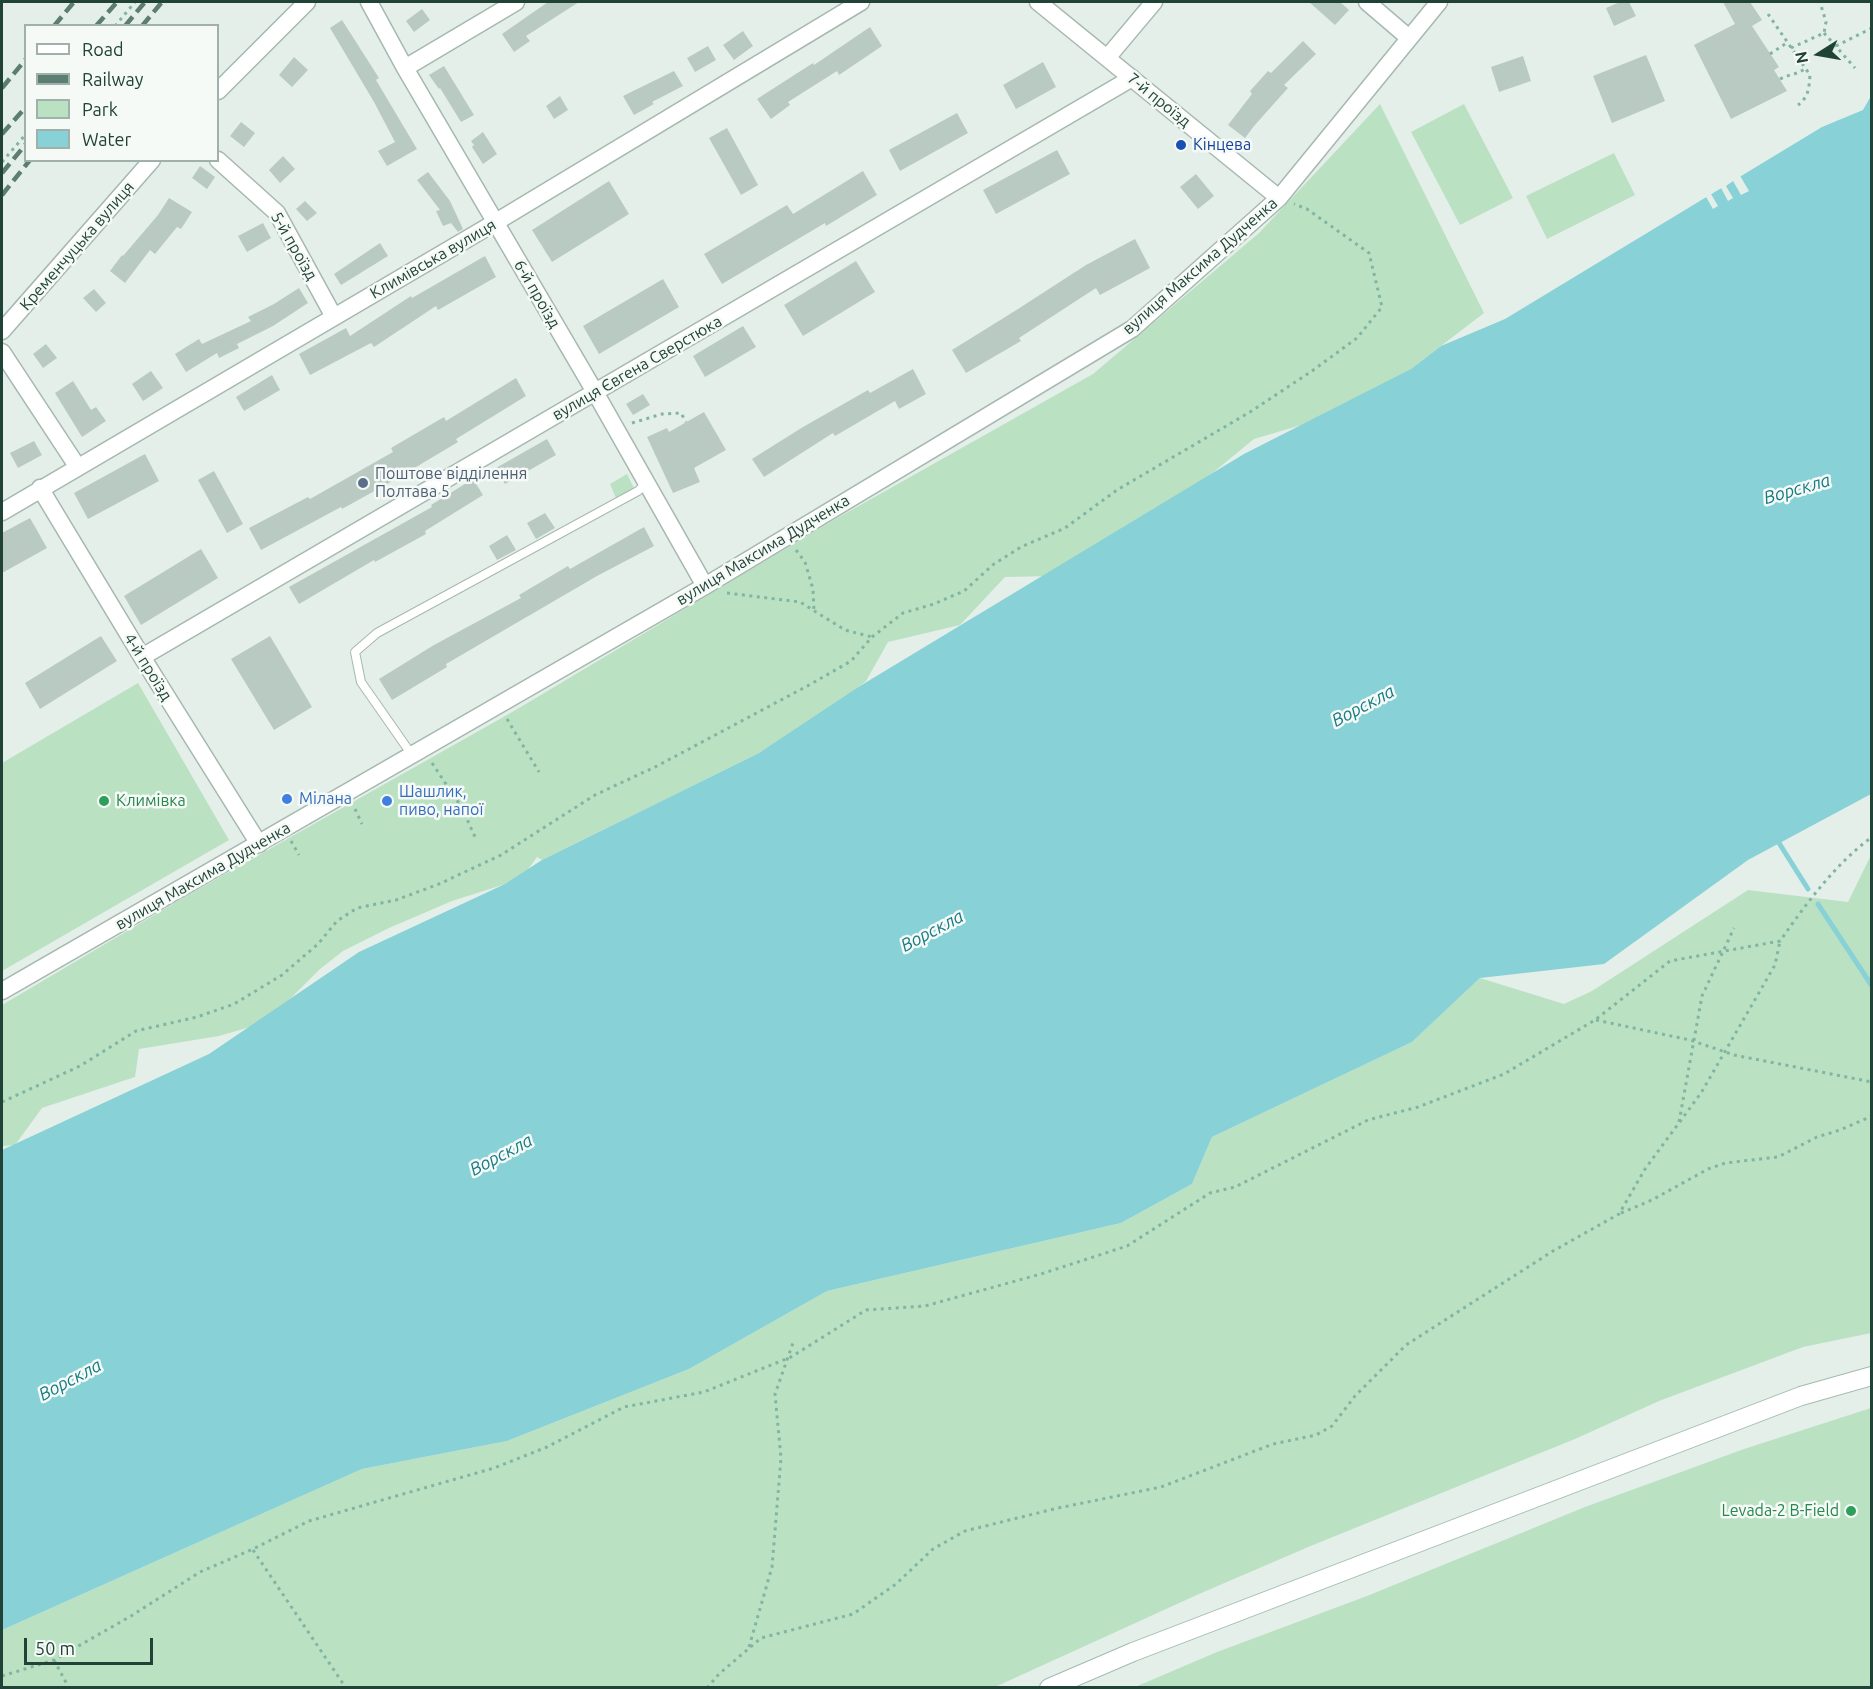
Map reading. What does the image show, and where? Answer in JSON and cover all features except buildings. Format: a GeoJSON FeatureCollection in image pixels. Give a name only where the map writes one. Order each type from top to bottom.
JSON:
{"type":"FeatureCollection","features":[{"type":"Feature","properties":{"kind":"main road"},"geometry":{"type":"LineString","coordinates":[[1049,1688],[1144,1648],[1802,1396],[1872,1376]]}},
{"type":"Feature","properties":{"kind":"street"},"geometry":{"type":"LineString","coordinates":[[219,90],[307,2]]}},
{"type":"Feature","properties":{"kind":"street","name":"6-й проїзд"},"geometry":{"type":"LineString","coordinates":[[369,2],[705,586]]}},
{"type":"Feature","properties":{"kind":"street"},"geometry":{"type":"LineString","coordinates":[[405,68],[516,2]]}},
{"type":"Feature","properties":{"kind":"street","name":"Климівська вулиця"},"geometry":{"type":"LineString","coordinates":[[2,512],[496,222],[861,2]]}},
{"type":"Feature","properties":{"kind":"street","name":"7-й проїзд"},"geometry":{"type":"LineString","coordinates":[[1038,2],[1279,198]]}},
{"type":"Feature","properties":{"kind":"street"},"geometry":{"type":"LineString","coordinates":[[1107,58],[1154,2]]}},
{"type":"Feature","properties":{"kind":"street"},"geometry":{"type":"LineString","coordinates":[[1366,2],[1409,38]]}},
{"type":"Feature","properties":{"kind":"street","name":"вулиця Максима Дудченка"},"geometry":{"type":"LineString","coordinates":[[2,991],[259,844],[420,756],[1132,329],[1279,198],[1439,2]]}},
{"type":"Feature","properties":{"kind":"street","name":"вулиця Євгена Сверстюка"},"geometry":{"type":"LineString","coordinates":[[142,657],[1132,78]]}},
{"type":"Feature","properties":{"kind":"street","name":"5-й проїзд"},"geometry":{"type":"LineString","coordinates":[[219,161],[278,213],[334,317]]}},
{"type":"Feature","properties":{"kind":"street","name":"Кременчуцька вулиця"},"geometry":{"type":"LineString","coordinates":[[2,331],[150,162]]}},
{"type":"Feature","properties":{"kind":"street"},"geometry":{"type":"LineString","coordinates":[[2,352],[77,466]]}},
{"type":"Feature","properties":{"kind":"street","name":"4-й проїзд"},"geometry":{"type":"LineString","coordinates":[[40,488],[259,844]]}},
{"type":"Feature","properties":{"kind":"lane"},"geometry":{"type":"LineString","coordinates":[[420,756],[361,682],[355,652],[377,633],[638,491],[647,483]]}},
{"type":"Feature","properties":{"kind":"path"},"geometry":{"type":"LineString","coordinates":[[117,24],[135,2]]}},
{"type":"Feature","properties":{"kind":"path"},"geometry":{"type":"LineString","coordinates":[[1820,2],[1826,22],[1824,33]]}},
{"type":"Feature","properties":{"kind":"path"},"geometry":{"type":"LineString","coordinates":[[1768,14],[1810,75],[1804,101],[1798,105]]}},
{"type":"Feature","properties":{"kind":"path"},"geometry":{"type":"LineString","coordinates":[[1836,46],[1872,28]]}},
{"type":"Feature","properties":{"kind":"path"},"geometry":{"type":"LineString","coordinates":[[1824,33],[1855,68]]}},
{"type":"Feature","properties":{"kind":"path"},"geometry":{"type":"LineString","coordinates":[[1791,48],[1824,33]]}},
{"type":"Feature","properties":{"kind":"path"},"geometry":{"type":"LineString","coordinates":[[1770,54],[1788,42]]}},
{"type":"Feature","properties":{"kind":"path"},"geometry":{"type":"LineString","coordinates":[[1780,79],[1797,75],[1806,68]]}},
{"type":"Feature","properties":{"kind":"path"},"geometry":{"type":"LineString","coordinates":[[2,162],[24,136]]}},
{"type":"Feature","properties":{"kind":"path"},"geometry":{"type":"LineString","coordinates":[[2,1102],[80,1066],[136,1031],[197,1017],[234,1004],[282,975],[318,944],[337,921],[357,908],[396,900],[440,884],[501,855],[595,795],[657,766],[851,661],[872,638],[903,613],[934,604],[964,591],[1003,558],[1021,547],[1065,528],[1117,490],[1250,412],[1312,371],[1357,338],[1382,307],[1369,253],[1307,209],[1279,198]]}},
{"type":"Feature","properties":{"kind":"path"},"geometry":{"type":"LineString","coordinates":[[617,431],[629,424],[662,414],[681,413],[686,422]]}},
{"type":"Feature","properties":{"kind":"path"},"geometry":{"type":"LineString","coordinates":[[792,534],[796,553],[805,562],[813,589],[814,611]]}},
{"type":"Feature","properties":{"kind":"path"},"geometry":{"type":"LineString","coordinates":[[705,586],[735,595],[800,602],[845,630],[872,638]]}},
{"type":"Feature","properties":{"kind":"path"},"geometry":{"type":"LineString","coordinates":[[501,710],[539,772]]}},
{"type":"Feature","properties":{"kind":"path"},"geometry":{"type":"LineString","coordinates":[[420,756],[462,808],[475,837]]}},
{"type":"Feature","properties":{"kind":"path"},"geometry":{"type":"LineString","coordinates":[[355,809],[362,824]]}},
{"type":"Feature","properties":{"kind":"path"},"geometry":{"type":"LineString","coordinates":[[1619,1214],[1645,1170],[1701,1093],[1775,965],[1780,941],[1800,912],[1853,850],[1872,837]]}},
{"type":"Feature","properties":{"kind":"path"},"geometry":{"type":"LineString","coordinates":[[290,840],[299,855]]}},
{"type":"Feature","properties":{"kind":"path"},"geometry":{"type":"LineString","coordinates":[[1678,1124],[1702,996],[1734,928]]}},
{"type":"Feature","properties":{"kind":"path"},"geometry":{"type":"LineString","coordinates":[[2,1676],[54,1660],[131,1616],[200,1572],[309,1521],[494,1468],[547,1447],[624,1407],[705,1392],[788,1358],[866,1310],[925,1306],[1041,1274],[1127,1245],[1210,1193],[1234,1187],[1368,1120],[1418,1107],[1504,1074],[1595,1020],[1670,962],[1780,941]]}},
{"type":"Feature","properties":{"kind":"path"},"geometry":{"type":"LineString","coordinates":[[1595,1020],[1694,1041],[1725,1052],[1872,1082]]}},
{"type":"Feature","properties":{"kind":"path"},"geometry":{"type":"LineString","coordinates":[[707,1688],[719,1674],[761,1638],[853,1614],[896,1584],[933,1549],[965,1531],[1058,1508],[1161,1487],[1273,1444],[1316,1435],[1332,1426],[1355,1396],[1406,1345],[1553,1251],[1619,1214],[1652,1200],[1708,1169],[1725,1163],[1778,1157],[1817,1137],[1872,1116]]}},
{"type":"Feature","properties":{"kind":"path"},"geometry":{"type":"LineString","coordinates":[[748,1649],[772,1567],[781,1458],[775,1395],[794,1340]]}},
{"type":"Feature","properties":{"kind":"path"},"geometry":{"type":"LineString","coordinates":[[253,1549],[346,1688]]}},
{"type":"Feature","properties":{"kind":"path"},"geometry":{"type":"LineString","coordinates":[[54,1660],[69,1688]]}},
{"type":"Feature","properties":{"kind":"green space"},"geometry":{"type":"Polygon","coordinates":[[[1380,104],[1484,313],[1411,369],[1339,414],[1254,439],[1171,507],[1054,576],[1005,577],[960,625],[888,642],[866,681],[832,708],[759,753],[542,860],[537,857],[521,879],[452,901],[343,951],[320,969],[267,1022],[219,1036],[139,1049],[135,1077],[42,1108],[15,1145],[2,1146],[2,1005],[188,895],[514,711],[832,521],[1093,374],[1259,233],[1380,104]]]}},
{"type":"Feature","properties":{"kind":"green space"},"geometry":{"type":"Polygon","coordinates":[[[1464,104],[1513,198],[1460,225],[1411,132],[1464,104]]]}},
{"type":"Feature","properties":{"kind":"green space"},"geometry":{"type":"Polygon","coordinates":[[[1614,153],[1635,195],[1547,239],[1526,196],[1614,153]]]}},
{"type":"Feature","properties":{"kind":"green space"},"geometry":{"type":"Polygon","coordinates":[[[627,474],[634,488],[616,498],[610,484],[627,474]]]}},
{"type":"Feature","properties":{"kind":"green space","name":"Климівка"},"geometry":{"type":"Polygon","coordinates":[[[138,683],[229,840],[2,971],[2,763],[138,683]]]}},
{"type":"Feature","properties":{"kind":"green space"},"geometry":{"type":"Polygon","coordinates":[[[1871,855],[1871,1333],[1803,1347],[1659,1401],[1575,1439],[1313,1545],[1199,1594],[995,1687],[2,1687],[2,1630],[362,1469],[507,1441],[689,1369],[827,1291],[1121,1223],[1192,1184],[1212,1137],[1412,1042],[1480,978],[1564,1004],[1592,991],[1748,890],[1848,902],[1871,855]]]}},
{"type":"Feature","properties":{"kind":"green space"},"geometry":{"type":"Polygon","coordinates":[[[1871,1408],[1871,1687],[1135,1687],[1217,1652],[1367,1596],[1585,1507],[1744,1449],[1871,1408]]]}},
{"type":"Feature","properties":{"kind":"water","name":"Ворскла"},"geometry":{"type":"Polygon","coordinates":[[[1871,96],[1871,794],[1748,860],[1604,964],[1480,978],[1412,1042],[1212,1137],[1192,1184],[1121,1223],[827,1291],[689,1369],[507,1441],[362,1469],[2,1630],[2,1150],[209,1054],[359,952],[505,884],[542,860],[759,753],[860,686],[1244,454],[1411,369],[1441,346],[1505,319],[1822,127],[1863,110],[1871,96]]]}},
{"type":"Feature","properties":{"kind":"pier"},"geometry":{"type":"Polygon","coordinates":[[[1739,174],[1749,191],[1741,195],[1733,181],[1726,186],[1733,198],[1728,201],[1721,188],[1711,194],[1718,206],[1713,209],[1705,195],[1739,174]]]}},
{"type":"Feature","properties":{"kind":"waterway"},"geometry":{"type":"LineString","coordinates":[[1779,843],[1808,889]]}},
{"type":"Feature","properties":{"kind":"waterway"},"geometry":{"type":"LineString","coordinates":[[1818,904],[1872,986]]}},
{"type":"Feature","properties":{"kind":"railway"},"geometry":{"type":"LineString","coordinates":[[56,24],[74,2]]}},
{"type":"Feature","properties":{"kind":"railway"},"geometry":{"type":"LineString","coordinates":[[98,24],[117,2]]}},
{"type":"Feature","properties":{"kind":"railway"},"geometry":{"type":"LineString","coordinates":[[127,24],[145,2]]}},
{"type":"Feature","properties":{"kind":"railway"},"geometry":{"type":"LineString","coordinates":[[144,24],[162,2]]}},
{"type":"Feature","properties":{"kind":"railway"},"geometry":{"type":"LineString","coordinates":[[2,88],[24,61]]}},
{"type":"Feature","properties":{"kind":"railway"},"geometry":{"type":"LineString","coordinates":[[2,134],[24,109]]}},
{"type":"Feature","properties":{"kind":"railway"},"geometry":{"type":"LineString","coordinates":[[2,173],[24,146]]}},
{"type":"Feature","properties":{"kind":"railway"},"geometry":{"type":"LineString","coordinates":[[2,195],[28,162]]}},
{"type":"Feature","properties":{"kind":"place","name":"Кінцева"},"geometry":{"type":"Point","coordinates":[1181,145]}},
{"type":"Feature","properties":{"kind":"place","name":"Поштове відділення Полтава 5"},"geometry":{"type":"Point","coordinates":[363,483]}},
{"type":"Feature","properties":{"kind":"place","name":"Мілана"},"geometry":{"type":"Point","coordinates":[287,799]}},
{"type":"Feature","properties":{"kind":"place","name":"Климівка"},"geometry":{"type":"Point","coordinates":[104,801]}},
{"type":"Feature","properties":{"kind":"place","name":"Шашлик, пиво, напої"},"geometry":{"type":"Point","coordinates":[387,801]}},
{"type":"Feature","properties":{"kind":"place","name":"Levada-2 B-Field"},"geometry":{"type":"Point","coordinates":[1851,1511]}}]}
